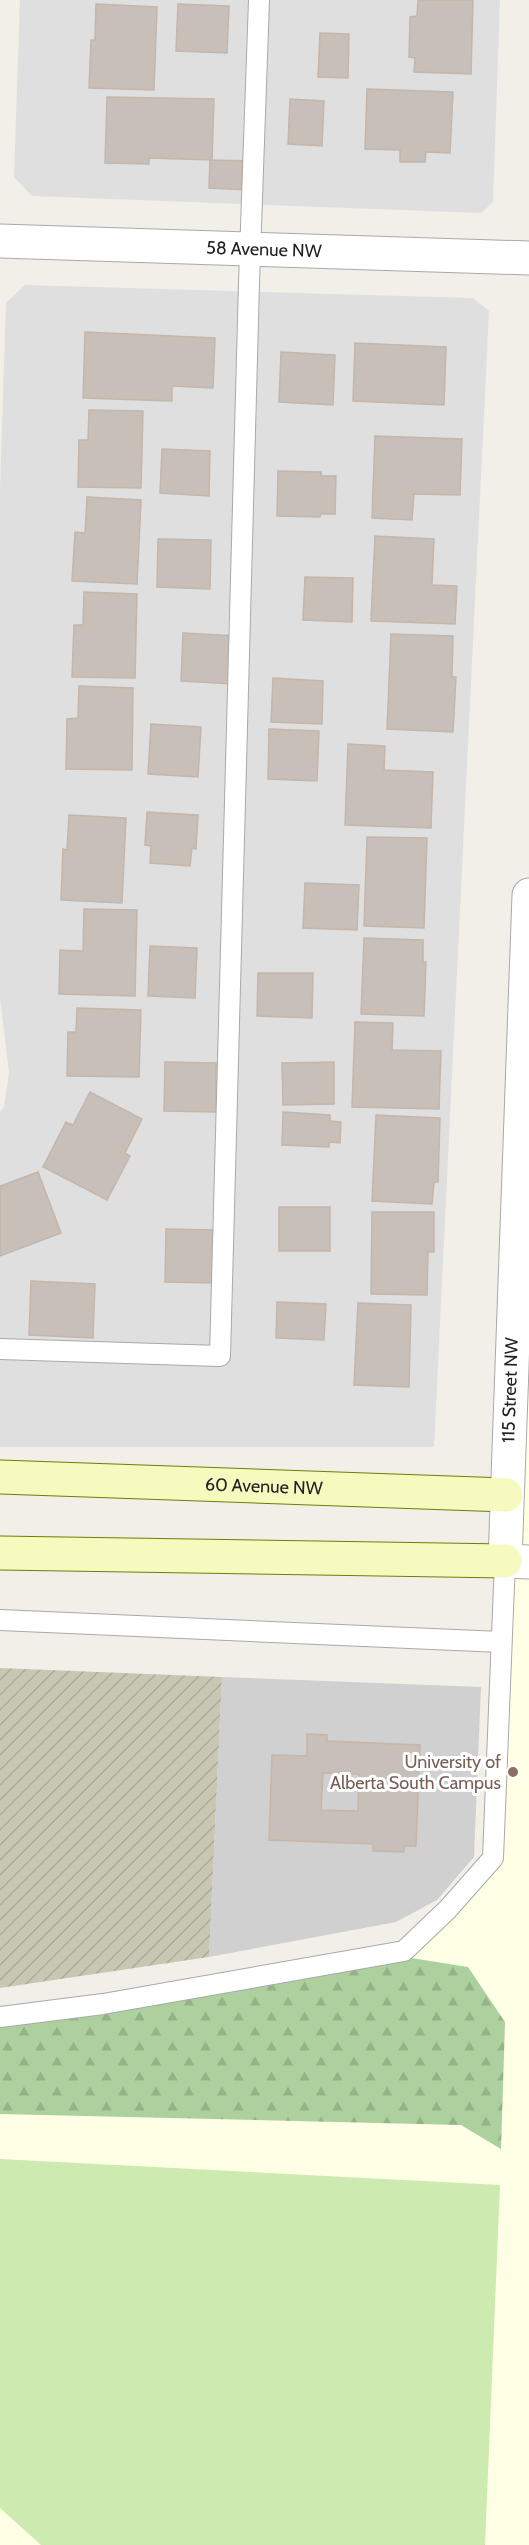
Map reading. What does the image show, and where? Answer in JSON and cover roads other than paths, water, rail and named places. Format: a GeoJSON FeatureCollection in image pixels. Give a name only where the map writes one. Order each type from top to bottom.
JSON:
{"type":"FeatureCollection","features":[{"type":"Feature","properties":{"kind":"street","name":"58 Avenue NW"},"geometry":{"type":"LineString","coordinates":[[0,241],[529,258]]}},
{"type":"Feature","properties":{"kind":"street","name":"115 Street NW"},"geometry":{"type":"LineString","coordinates":[[517,1562],[529,895]]}},
{"type":"Feature","properties":{"kind":"street","name":"60 Avenue NW"},"geometry":{"type":"LineString","coordinates":[[0,1477],[518,1495]]}},
{"type":"Feature","properties":{"kind":"street"},"geometry":{"type":"LineString","coordinates":[[0,1553],[517,1562]]}},
{"type":"Feature","properties":{"kind":"lane"},"geometry":{"type":"LineString","coordinates":[[0,1349],[220,1356],[250,249],[259,0]]}},
{"type":"Feature","properties":{"kind":"lane"},"geometry":{"type":"LineString","coordinates":[[0,2017],[103,2004],[404,1951],[448,1909],[493,1858],[501,1642],[517,1562]]}},
{"type":"Feature","properties":{"kind":"lane"},"geometry":{"type":"LineString","coordinates":[[0,1620],[501,1642]]}},
{"type":"Feature","properties":{"kind":"place","name":"University of Alberta South Campus"},"geometry":{"type":"Point","coordinates":[513,1772]}}]}
